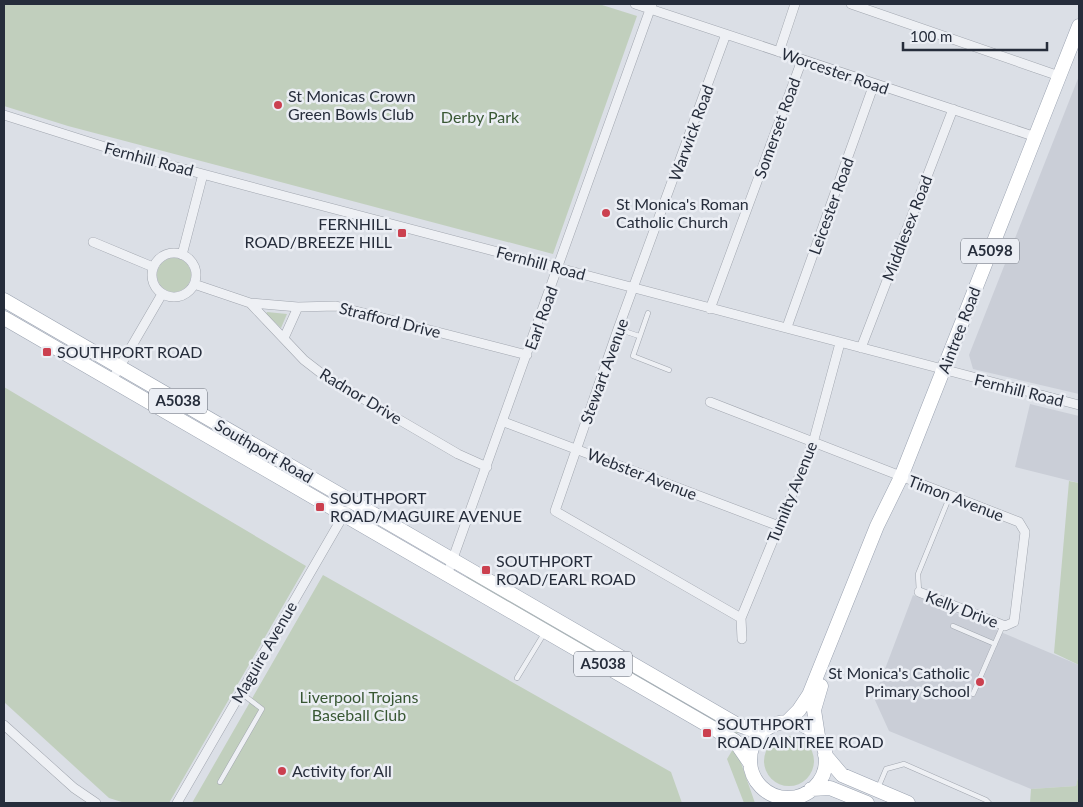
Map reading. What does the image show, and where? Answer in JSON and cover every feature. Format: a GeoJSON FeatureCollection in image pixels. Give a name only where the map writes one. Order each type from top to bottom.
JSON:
{"type":"FeatureCollection","features":[{"type":"Feature","properties":{"kind":"main road","name":"Aintree Road"},"geometry":{"type":"LineString","coordinates":[[787,722],[810,695],[877,526],[901,477],[1079,26]]}},
{"type":"Feature","properties":{"kind":"main road","name":"Southport Road"},"geometry":{"type":"LineString","coordinates":[[4,300],[736,724],[760,733]]}},
{"type":"Feature","properties":{"kind":"main road","name":"Southport Road"},"geometry":{"type":"LineString","coordinates":[[4,318],[735,740],[750,763]]}},
{"type":"Feature","properties":{"kind":"main road","name":"Aintree Road"},"geometry":{"type":"LineString","coordinates":[[818,736],[814,710],[817,697],[885,530],[894,494]]}},
{"type":"Feature","properties":{"kind":"main road"},"geometry":{"type":"LineString","coordinates":[[750,763],[752,745],[760,733],[771,725],[787,722],[801,724],[818,736],[825,755],[842,775],[908,803]]}},
{"type":"Feature","properties":{"kind":"main road"},"geometry":{"type":"LineString","coordinates":[[811,789],[824,772],[825,755]]}},
{"type":"Feature","properties":{"kind":"main road","name":"A5038"},"geometry":{"type":"LineString","coordinates":[[750,763],[752,772],[760,786]]}},
{"type":"Feature","properties":{"kind":"main road"},"geometry":{"type":"LineString","coordinates":[[760,786],[775,796],[788,800],[811,789],[830,788],[867,803]]}},
{"type":"Feature","properties":{"kind":"main road"},"geometry":{"type":"LineString","coordinates":[[760,786],[761,803]]}},
{"type":"Feature","properties":{"kind":"street","name":"Worcester Road"},"geometry":{"type":"LineString","coordinates":[[635,4],[652,6],[802,60],[1036,137]]}},
{"type":"Feature","properties":{"kind":"street"},"geometry":{"type":"LineString","coordinates":[[779,52],[795,4]]}},
{"type":"Feature","properties":{"kind":"street"},"geometry":{"type":"LineString","coordinates":[[851,4],[1060,76]]}},
{"type":"Feature","properties":{"kind":"street","name":"Earl Road"},"geometry":{"type":"LineString","coordinates":[[447,574],[454,560],[504,422],[526,355],[652,6]]}},
{"type":"Feature","properties":{"kind":"street","name":"Warwick Road"},"geometry":{"type":"LineString","coordinates":[[635,287],[726,34]]}},
{"type":"Feature","properties":{"kind":"street","name":"Somerset Road"},"geometry":{"type":"LineString","coordinates":[[710,309],[802,60]]}},
{"type":"Feature","properties":{"kind":"street","name":"Leicester Road"},"geometry":{"type":"LineString","coordinates":[[787,327],[874,84]]}},
{"type":"Feature","properties":{"kind":"street","name":"Middlesex Road"},"geometry":{"type":"LineString","coordinates":[[861,348],[953,109]]}},
{"type":"Feature","properties":{"kind":"street","name":"Fernhill Road"},"geometry":{"type":"LineString","coordinates":[[4,115],[115,150],[203,174],[635,287],[710,309],[787,327],[943,371],[1079,405]]}},
{"type":"Feature","properties":{"kind":"street"},"geometry":{"type":"LineString","coordinates":[[182,255],[203,174]]}},
{"type":"Feature","properties":{"kind":"street"},"geometry":{"type":"LineString","coordinates":[[93,242],[153,267]]}},
{"type":"Feature","properties":{"kind":"street"},"geometry":{"type":"LineString","coordinates":[[174,253],[182,255],[193,265],[196,272],[194,284],[190,291],[179,297],[162,294],[154,286],[151,275],[153,267],[162,256],[174,253]]}},
{"type":"Feature","properties":{"kind":"street","name":"Strafford Drive"},"geometry":{"type":"LineString","coordinates":[[194,284],[250,303],[298,307],[336,306],[526,355]]}},
{"type":"Feature","properties":{"kind":"street","name":"Stewart Avenue"},"geometry":{"type":"LineString","coordinates":[[635,287],[618,329],[555,511],[741,618]]}},
{"type":"Feature","properties":{"kind":"street"},"geometry":{"type":"LineString","coordinates":[[112,380],[162,294]]}},
{"type":"Feature","properties":{"kind":"street","name":"Radnor Drive"},"geometry":{"type":"LineString","coordinates":[[250,303],[304,360],[326,377],[458,454],[487,467]]}},
{"type":"Feature","properties":{"kind":"street"},"geometry":{"type":"LineString","coordinates":[[284,338],[298,307]]}},
{"type":"Feature","properties":{"kind":"street","name":"Tumilty Avenue"},"geometry":{"type":"LineString","coordinates":[[742,639],[741,618],[813,443],[840,343]]}},
{"type":"Feature","properties":{"kind":"street","name":"Timon Avenue"},"geometry":{"type":"LineString","coordinates":[[710,402],[1019,522],[1024,532],[1014,622],[1004,626]]}},
{"type":"Feature","properties":{"kind":"street","name":"Webster Avenue"},"geometry":{"type":"LineString","coordinates":[[504,422],[779,526]]}},
{"type":"Feature","properties":{"kind":"street","name":"Maguire Avenue"},"geometry":{"type":"LineString","coordinates":[[177,803],[352,501]]}},
{"type":"Feature","properties":{"kind":"street","name":"Kelly Drive"},"geometry":{"type":"LineString","coordinates":[[919,592],[1004,626]]}},
{"type":"Feature","properties":{"kind":"street"},"geometry":{"type":"LineString","coordinates":[[4,725],[74,788],[96,803]]}},
{"type":"Feature","properties":{"kind":"lane"},"geometry":{"type":"LineString","coordinates":[[648,313],[633,351],[634,357],[669,370]]}},
{"type":"Feature","properties":{"kind":"lane"},"geometry":{"type":"LineString","coordinates":[[618,329],[639,336]]}},
{"type":"Feature","properties":{"kind":"lane"},"geometry":{"type":"LineString","coordinates":[[919,592],[918,574],[947,503],[948,498],[946,494]]}},
{"type":"Feature","properties":{"kind":"lane"},"geometry":{"type":"LineString","coordinates":[[953,626],[995,644]]}},
{"type":"Feature","properties":{"kind":"lane"},"geometry":{"type":"LineString","coordinates":[[973,694],[1004,626]]}},
{"type":"Feature","properties":{"kind":"lane"},"geometry":{"type":"LineString","coordinates":[[517,678],[545,631]]}},
{"type":"Feature","properties":{"kind":"lane"},"geometry":{"type":"LineString","coordinates":[[220,782],[262,709],[241,693]]}},
{"type":"Feature","properties":{"kind":"lane"},"geometry":{"type":"LineString","coordinates":[[877,790],[886,769],[904,764],[989,803]]}},
{"type":"Feature","properties":{"kind":"shaded area"},"geometry":{"type":"Polygon","coordinates":[[[1079,76],[1079,394],[973,369],[969,355],[1079,76]]]}},
{"type":"Feature","properties":{"kind":"shaded area"},"geometry":{"type":"Polygon","coordinates":[[[1030,404],[1079,416],[1079,483],[1015,467],[1030,404]]]}},
{"type":"Feature","properties":{"kind":"shaded area","name":"St Monica's Catholic Primary School"},"geometry":{"type":"Polygon","coordinates":[[[913,595],[1079,665],[1079,773],[1076,786],[1031,789],[889,731],[874,698],[913,595]]]}},
{"type":"Feature","properties":{"kind":"green space","name":"Derby Park"},"geometry":{"type":"Polygon","coordinates":[[[4,4],[599,4],[637,16],[553,254],[68,126],[4,106],[4,4]]]}},
{"type":"Feature","properties":{"kind":"green space"},"geometry":{"type":"Polygon","coordinates":[[[174,258],[186,263],[191,275],[186,287],[174,292],[162,287],[157,275],[162,263],[174,258]]]}},
{"type":"Feature","properties":{"kind":"green space"},"geometry":{"type":"Polygon","coordinates":[[[267,312],[287,314],[281,328],[266,314],[267,312]]]}},
{"type":"Feature","properties":{"kind":"green space"},"geometry":{"type":"Polygon","coordinates":[[[4,387],[306,566],[169,803],[125,803],[109,798],[4,702],[4,387]]]}},
{"type":"Feature","properties":{"kind":"green space"},"geometry":{"type":"Polygon","coordinates":[[[1069,481],[1079,483],[1079,665],[1054,653],[1069,481]]]}},
{"type":"Feature","properties":{"kind":"green space","name":"Liverpool Trojans Baseball Club"},"geometry":{"type":"Polygon","coordinates":[[[323,575],[671,772],[682,803],[192,803],[323,575]]]}},
{"type":"Feature","properties":{"kind":"green space"},"geometry":{"type":"Polygon","coordinates":[[[467,576],[738,732],[735,736],[465,580],[467,576]]]}},
{"type":"Feature","properties":{"kind":"green space"},"geometry":{"type":"Polygon","coordinates":[[[789,736],[799,738],[807,743],[812,751],[814,761],[812,771],[807,779],[799,784],[789,786],[779,784],[771,779],[766,771],[764,761],[766,751],[771,743],[779,738],[789,736]]]}},
{"type":"Feature","properties":{"kind":"green space"},"geometry":{"type":"Polygon","coordinates":[[[733,749],[739,757],[755,803],[744,803],[727,759],[733,749]]]}},
{"type":"Feature","properties":{"kind":"green space"},"geometry":{"type":"Polygon","coordinates":[[[1079,773],[1079,803],[1030,803],[1031,789],[1076,786],[1079,773]]]}},
{"type":"Feature","properties":{"kind":"place","name":"St Monicas Crown Green Bowls Club"},"geometry":{"type":"Point","coordinates":[278,105]}},
{"type":"Feature","properties":{"kind":"place","name":"St Monica's Roman Catholic Church"},"geometry":{"type":"Point","coordinates":[606,213]}},
{"type":"Feature","properties":{"kind":"place","name":"FERNHILL ROAD/BREEZE HILL"},"geometry":{"type":"Point","coordinates":[402,233]}},
{"type":"Feature","properties":{"kind":"place","name":"SOUTHPORT ROAD"},"geometry":{"type":"Point","coordinates":[47,352]}},
{"type":"Feature","properties":{"kind":"place","name":"SOUTHPORT ROAD/MAGUIRE AVENUE"},"geometry":{"type":"Point","coordinates":[320,507]}},
{"type":"Feature","properties":{"kind":"place","name":"SOUTHPORT ROAD/EARL ROAD"},"geometry":{"type":"Point","coordinates":[486,570]}},
{"type":"Feature","properties":{"kind":"place","name":"St Monica's Catholic Primary School"},"geometry":{"type":"Point","coordinates":[980,682]}},
{"type":"Feature","properties":{"kind":"place","name":"SOUTHPORT ROAD/AINTREE ROAD"},"geometry":{"type":"Point","coordinates":[707,733]}},
{"type":"Feature","properties":{"kind":"place","name":"Activity for All"},"geometry":{"type":"Point","coordinates":[282,771]}}]}
